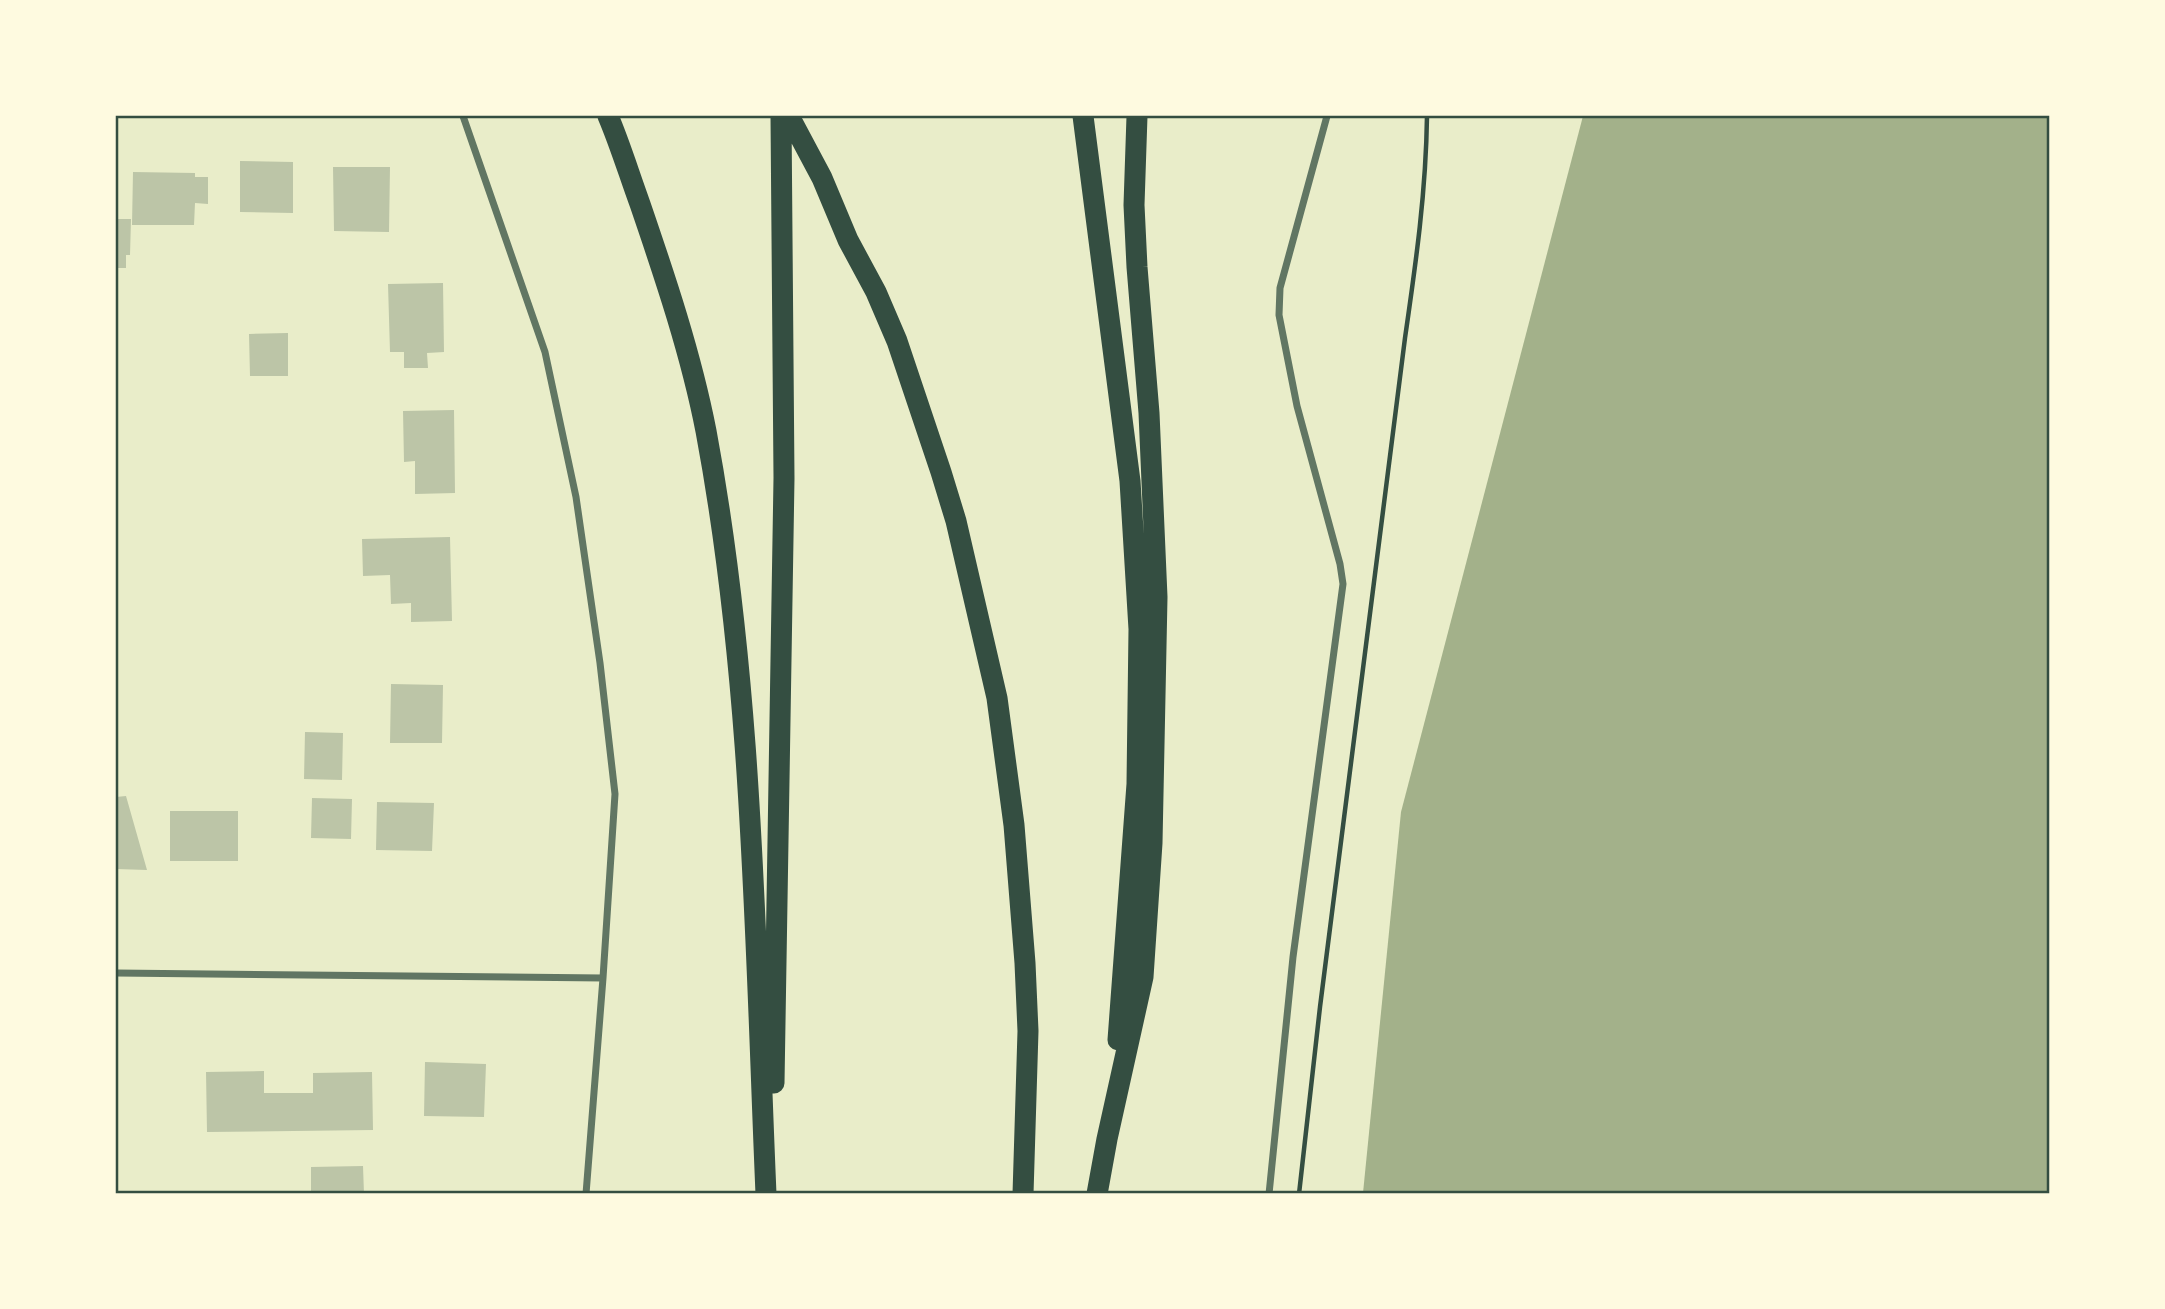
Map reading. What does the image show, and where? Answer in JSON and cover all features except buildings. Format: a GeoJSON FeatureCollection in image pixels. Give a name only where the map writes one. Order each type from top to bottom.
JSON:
{"type":"FeatureCollection","features":[{"type":"Feature","properties":{"kind":"highway"},"geometry":{"type":"LineString","coordinates":[[608,116],[656,250],[691,370],[705,428],[734,609],[750,837],[766,1194]]}},
{"type":"Feature","properties":{"kind":"highway"},"geometry":{"type":"LineString","coordinates":[[772,1194],[784,478],[781,116]]}},
{"type":"Feature","properties":{"kind":"highway"},"geometry":{"type":"LineString","coordinates":[[789,116],[822,178],[848,240],[876,292],[897,341],[956,521],[997,698],[1014,825],[1025,963],[1028,1031],[1023,1194]]}},
{"type":"Feature","properties":{"kind":"highway"},"geometry":{"type":"LineString","coordinates":[[1083,116],[1130,481],[1139,629],[1137,784],[1112,1118]]}},
{"type":"Feature","properties":{"kind":"highway"},"geometry":{"type":"LineString","coordinates":[[1097,1194],[1143,977],[1152,843],[1157,597],[1149,414],[1134,205],[1138,116]]}},
{"type":"Feature","properties":{"kind":"street"},"geometry":{"type":"LineString","coordinates":[[463,116],[545,352],[576,497],[600,663],[615,794],[586,1194]]}},
{"type":"Feature","properties":{"kind":"street"},"geometry":{"type":"LineString","coordinates":[[1269,1194],[1293,957],[1343,584],[1297,406],[1279,315],[1280,288],[1327,116]]}},
{"type":"Feature","properties":{"kind":"street"},"geometry":{"type":"LineString","coordinates":[[116,973],[603,978]]}},
{"type":"Feature","properties":{"kind":"path"},"geometry":{"type":"LineString","coordinates":[[1300,1194],[1320,1007],[1419,246],[1426,173],[1427,116]]}},
{"type":"Feature","properties":{"kind":"shaded area"},"geometry":{"type":"Polygon","coordinates":[[[1583,116],[2049,116],[2049,1193],[1363,1193],[1401,812],[1583,116]]]}}]}
